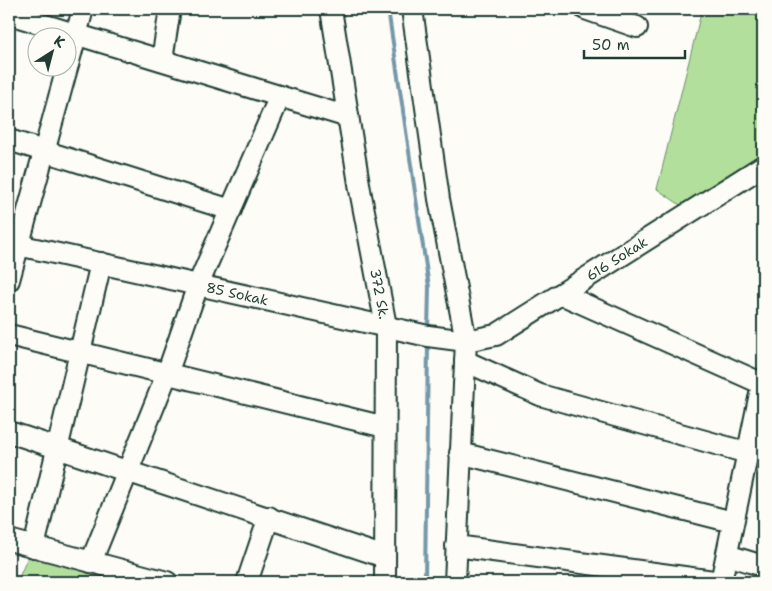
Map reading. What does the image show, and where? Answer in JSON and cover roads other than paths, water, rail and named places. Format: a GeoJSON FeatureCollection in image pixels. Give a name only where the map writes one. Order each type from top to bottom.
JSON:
{"type":"FeatureCollection","features":[{"type":"Feature","properties":{"kind":"street"},"geometry":{"type":"LineString","coordinates":[[78,28],[83,9]]}},
{"type":"Feature","properties":{"kind":"street"},"geometry":{"type":"LineString","coordinates":[[162,60],[170,9]]}},
{"type":"Feature","properties":{"kind":"street"},"geometry":{"type":"LineString","coordinates":[[412,9],[439,199],[466,351],[455,582]]}},
{"type":"Feature","properties":{"kind":"street"},"geometry":{"type":"LineString","coordinates":[[585,9],[637,27]]}},
{"type":"Feature","properties":{"kind":"street","name":"372 Sk."},"geometry":{"type":"LineString","coordinates":[[328,10],[386,326],[385,582]]}},
{"type":"Feature","properties":{"kind":"street"},"geometry":{"type":"LineString","coordinates":[[9,14],[56,28]]}},
{"type":"Feature","properties":{"kind":"street"},"geometry":{"type":"LineString","coordinates":[[78,35],[348,118]]}},
{"type":"Feature","properties":{"kind":"street"},"geometry":{"type":"LineString","coordinates":[[9,280],[14,244],[44,151],[64,78]]}},
{"type":"Feature","properties":{"kind":"street"},"geometry":{"type":"LineString","coordinates":[[91,562],[167,374],[198,285],[280,96]]}},
{"type":"Feature","properties":{"kind":"street"},"geometry":{"type":"LineString","coordinates":[[9,140],[231,210]]}},
{"type":"Feature","properties":{"kind":"street","name":"616 Sokak"},"geometry":{"type":"LineString","coordinates":[[466,351],[496,335],[763,166]]}},
{"type":"Feature","properties":{"kind":"street","name":"85 Sokak"},"geometry":{"type":"LineString","coordinates":[[14,244],[386,326],[428,336],[466,351]]}},
{"type":"Feature","properties":{"kind":"street"},"geometry":{"type":"LineString","coordinates":[[34,546],[102,263]]}},
{"type":"Feature","properties":{"kind":"street"},"geometry":{"type":"LineString","coordinates":[[456,546],[721,582],[762,389],[561,294]]}},
{"type":"Feature","properties":{"kind":"street"},"geometry":{"type":"LineString","coordinates":[[9,335],[385,427]]}},
{"type":"Feature","properties":{"kind":"street"},"geometry":{"type":"LineString","coordinates":[[466,351],[540,395],[748,453]]}},
{"type":"Feature","properties":{"kind":"street"},"geometry":{"type":"LineString","coordinates":[[9,432],[385,557]]}},
{"type":"Feature","properties":{"kind":"street"},"geometry":{"type":"LineString","coordinates":[[460,453],[733,522]]}},
{"type":"Feature","properties":{"kind":"street"},"geometry":{"type":"LineString","coordinates":[[247,582],[269,518]]}},
{"type":"Feature","properties":{"kind":"street"},"geometry":{"type":"LineString","coordinates":[[9,540],[167,582]]}},
{"type":"Feature","properties":{"kind":"street"},"geometry":{"type":"LineString","coordinates":[[726,555],[763,566]]}},
{"type":"Feature","properties":{"kind":"waterway"},"geometry":{"type":"LineString","coordinates":[[388,9],[429,287],[428,331]]}},
{"type":"Feature","properties":{"kind":"waterway"},"geometry":{"type":"LineString","coordinates":[[425,582],[428,343]]}}]}
